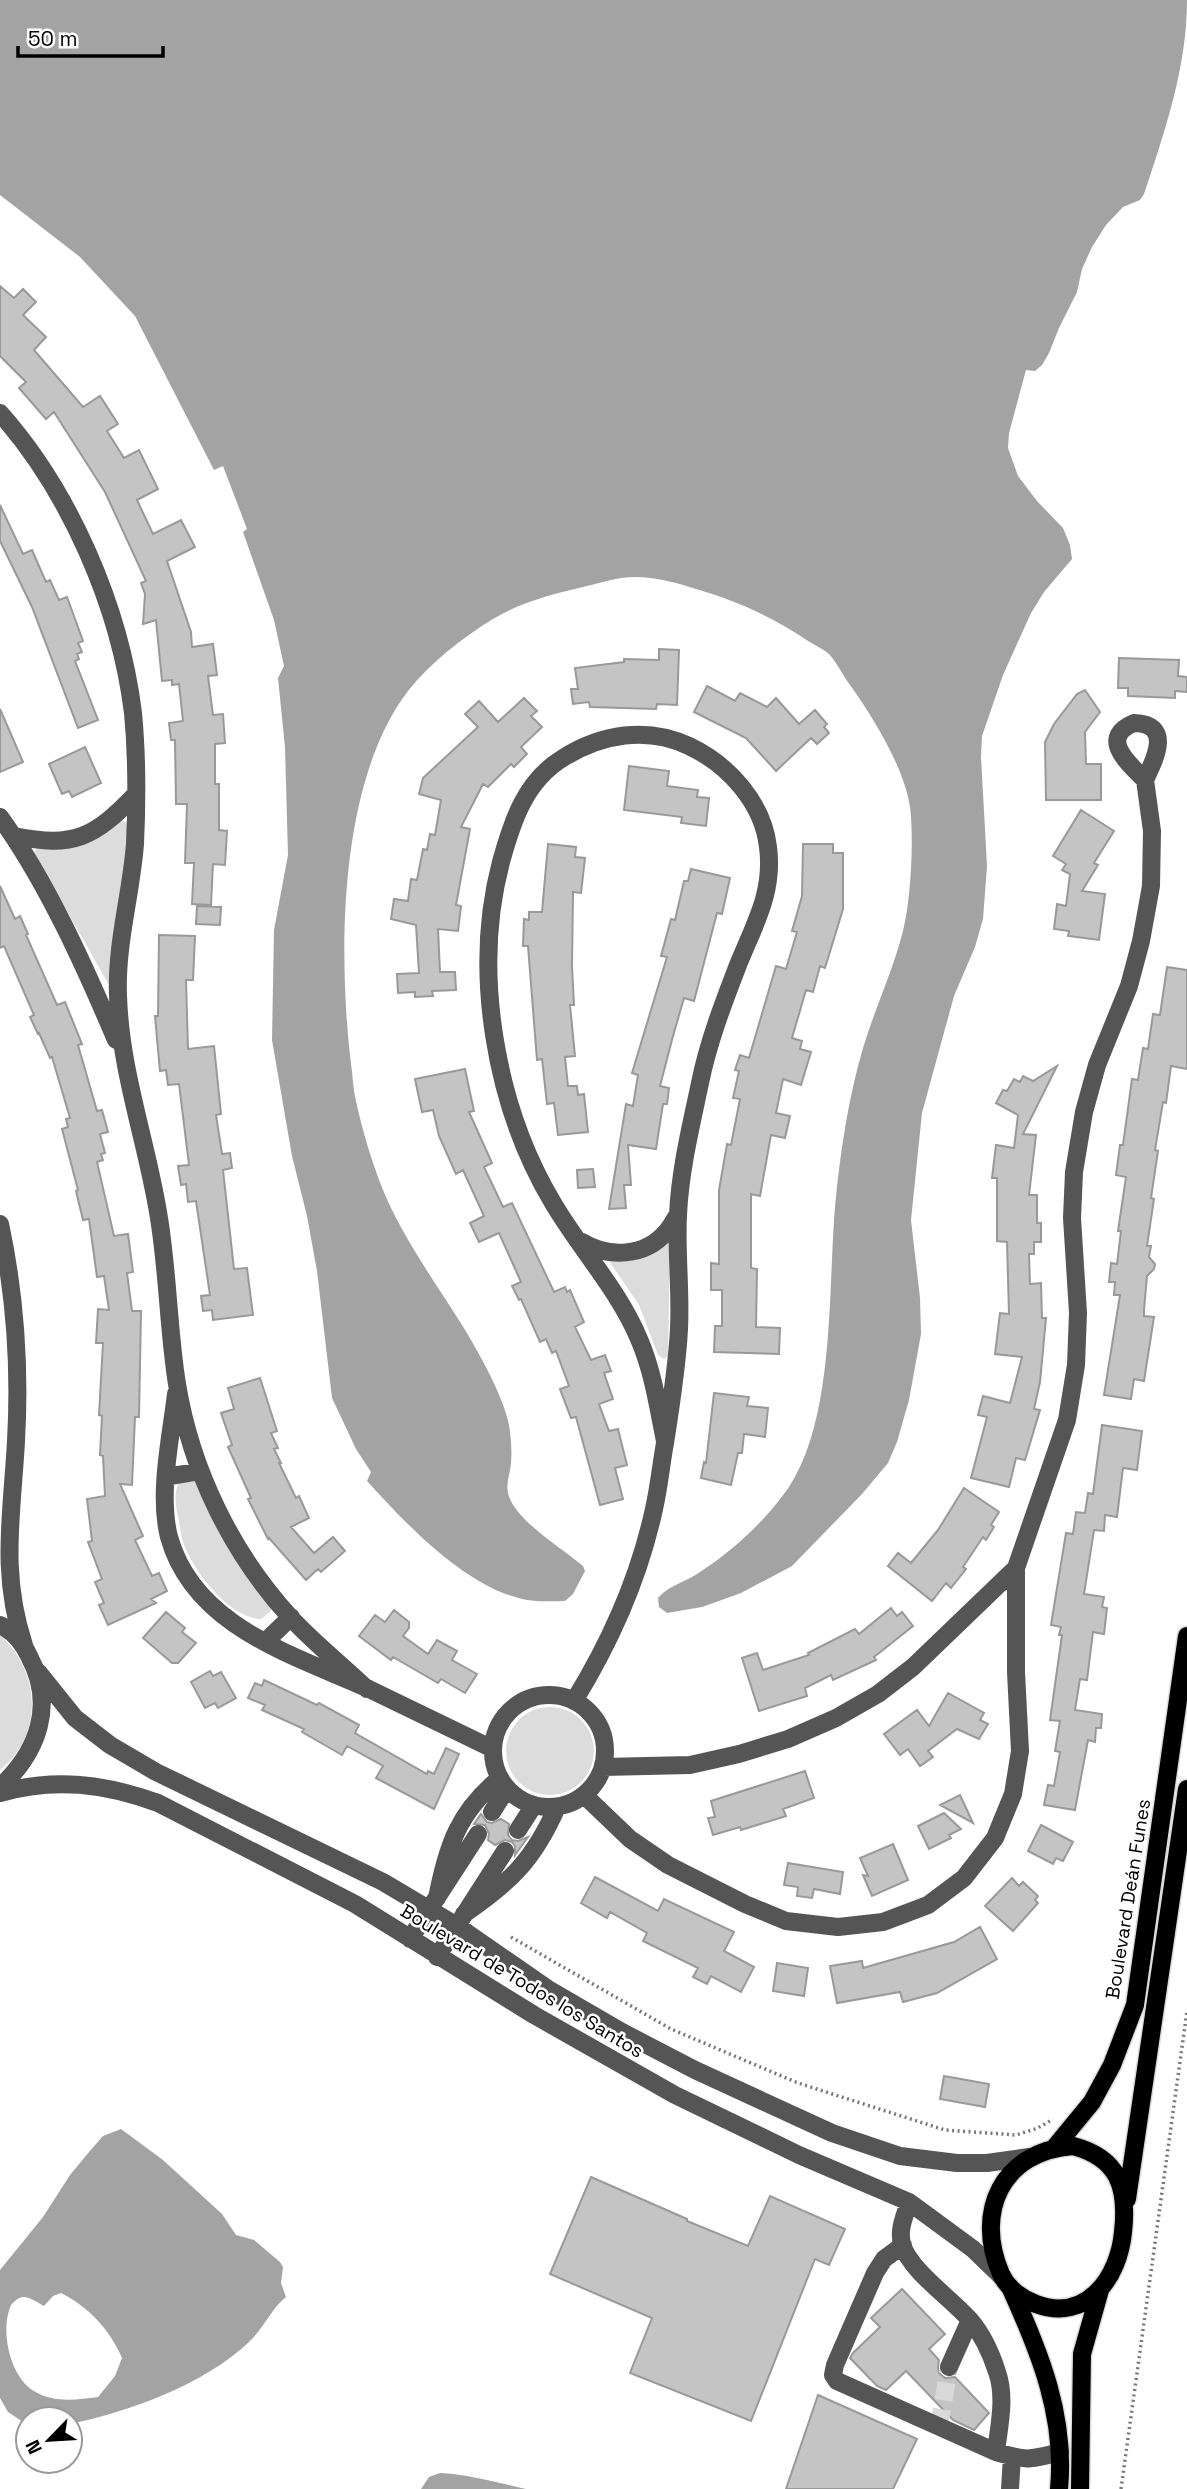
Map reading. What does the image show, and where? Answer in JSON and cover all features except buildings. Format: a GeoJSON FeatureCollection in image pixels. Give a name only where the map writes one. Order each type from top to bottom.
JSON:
{"type":"FeatureCollection","features":[{"type":"Feature","properties":{"kind":"main road","name":"Boulevard Deán Funes"},"geometry":{"type":"LineString","coordinates":[[1055,2147],[1092,2102],[1112,2065],[1135,2005],[1187,1636]]}},
{"type":"Feature","properties":{"kind":"main road"},"geometry":{"type":"LineString","coordinates":[[1006,2283],[1031,2302],[1048,2309],[1066,2309],[1083,2303],[1100,2290],[1113,2272],[1119,2257],[1187,1789]]}},
{"type":"Feature","properties":{"kind":"main road"},"geometry":{"type":"LineString","coordinates":[[1059,2489],[1057,2417],[1049,2385],[1034,2339],[992,2248],[991,2218],[998,2192],[1009,2175],[1029,2157],[1055,2147],[1073,2147],[1097,2155],[1118,2178],[1126,2206]]}},
{"type":"Feature","properties":{"kind":"main road"},"geometry":{"type":"LineString","coordinates":[[1080,2489],[1082,2354],[1100,2290]]}},
{"type":"Feature","properties":{"kind":"street"},"geometry":{"type":"LineString","coordinates":[[0,413],[16,430],[54,487],[84,543],[121,650],[132,712],[136,794],[134,846],[118,964],[123,1056],[151,1167],[163,1241],[177,1385],[200,1471],[228,1532],[258,1576],[291,1618],[367,1689]]}},
{"type":"Feature","properties":{"kind":"street"},"geometry":{"type":"LineString","coordinates":[[574,1701],[596,1665],[632,1586],[654,1510],[674,1390],[679,1325],[678,1213],[686,1148],[703,1066],[723,1003],[764,908],[769,878],[768,844],[756,807],[739,782],[713,760],[686,744],[650,735],[615,735],[583,746],[555,763],[528,791],[512,822],[497,877],[488,936],[492,1017],[504,1086],[527,1152],[551,1200],[620,1302],[640,1340],[653,1382],[665,1441]]}},
{"type":"Feature","properties":{"kind":"street"},"geometry":{"type":"LineString","coordinates":[[584,1795],[631,1839],[668,1865],[745,1904],[786,1921],[838,1927],[883,1922],[928,1905],[964,1878],[995,1838],[1013,1794],[1020,1751],[1016,1672],[1016,1568],[1067,1420],[1076,1365],[1079,1313],[1072,1218],[1074,1172],[1087,1100],[1097,1065],[1129,986],[1151,886],[1152,831],[1145,780]]}},
{"type":"Feature","properties":{"kind":"street"},"geometry":{"type":"LineString","coordinates":[[13,836],[45,842],[72,841],[113,818],[136,794]]}},
{"type":"Feature","properties":{"kind":"street"},"geometry":{"type":"LineString","coordinates":[[0,817],[70,938],[123,1056]]}},
{"type":"Feature","properties":{"kind":"street"},"geometry":{"type":"LineString","coordinates":[[576,1238],[595,1250],[625,1253],[656,1242],[667,1232],[678,1213]]}},
{"type":"Feature","properties":{"kind":"street"},"geometry":{"type":"LineString","coordinates":[[0,1224],[11,1293],[16,1365],[16,1440],[6,1553],[10,1602],[16,1626],[38,1672],[42,1694],[40,1724],[31,1748],[17,1771],[0,1787]]}},
{"type":"Feature","properties":{"kind":"street"},"geometry":{"type":"LineString","coordinates":[[177,1385],[166,1477],[169,1536],[182,1568],[202,1597],[226,1619],[265,1642],[493,1749]]}},
{"type":"Feature","properties":{"kind":"street"},"geometry":{"type":"LineString","coordinates":[[166,1477],[200,1471]]}},
{"type":"Feature","properties":{"kind":"street"},"geometry":{"type":"LineString","coordinates":[[603,1767],[690,1765],[788,1739],[836,1718],[878,1693],[912,1667],[1016,1568]]}},
{"type":"Feature","properties":{"kind":"street"},"geometry":{"type":"LineString","coordinates":[[265,1642],[291,1618]]}},
{"type":"Feature","properties":{"kind":"street"},"geometry":{"type":"LineString","coordinates":[[0,1625],[24,1645]]}},
{"type":"Feature","properties":{"kind":"street","name":"Boulevard de Todos los Santos"},"geometry":{"type":"LineString","coordinates":[[38,1672],[75,1718],[110,1745],[156,1772],[383,1882],[433,1903],[461,1920],[548,1989],[695,2070],[832,2133],[889,2152],[925,2160],[987,2162],[1029,2157]]}},
{"type":"Feature","properties":{"kind":"street"},"geometry":{"type":"LineString","coordinates":[[538,1696],[556,1696],[574,1701],[587,1710],[603,1736],[603,1767],[596,1783],[584,1795],[558,1807],[534,1805],[519,1798],[503,1783],[493,1749],[497,1731],[506,1715],[520,1703],[538,1696]]}},
{"type":"Feature","properties":{"kind":"street","name":"Boulevard de Todos los Santos"},"geometry":{"type":"LineString","coordinates":[[0,1793],[53,1783],[82,1784],[106,1787],[158,1803],[355,1904],[438,1957],[675,2095],[799,2155],[909,2202],[973,2249],[1006,2283]]}},
{"type":"Feature","properties":{"kind":"street"},"geometry":{"type":"LineString","coordinates":[[433,1903],[446,1856],[457,1829],[476,1800],[503,1783]]}},
{"type":"Feature","properties":{"kind":"street"},"geometry":{"type":"LineString","coordinates":[[492,1812],[503,1783]]}},
{"type":"Feature","properties":{"kind":"street"},"geometry":{"type":"LineString","coordinates":[[518,1830],[534,1805]]}},
{"type":"Feature","properties":{"kind":"street"},"geometry":{"type":"LineString","coordinates":[[461,1920],[500,1890],[519,1870],[549,1826],[558,1807]]}},
{"type":"Feature","properties":{"kind":"street"},"geometry":{"type":"LineString","coordinates":[[410,1939],[478,1834]]}},
{"type":"Feature","properties":{"kind":"street"},"geometry":{"type":"LineString","coordinates":[[438,1957],[505,1852]]}},
{"type":"Feature","properties":{"kind":"street"},"geometry":{"type":"LineString","coordinates":[[464,1857],[490,1874]]}},
{"type":"Feature","properties":{"kind":"street"},"geometry":{"type":"LineString","coordinates":[[909,2202],[900,2230],[903,2245],[911,2260],[970,2320],[983,2338],[998,2374],[1002,2399],[1004,2454],[1010,2489]]}},
{"type":"Feature","properties":{"kind":"street"},"geometry":{"type":"LineString","coordinates":[[903,2245],[884,2259],[875,2273],[835,2365],[834,2375],[842,2385],[1004,2454],[1037,2459],[1060,2452]]}},
{"type":"Feature","properties":{"kind":"street"},"geometry":{"type":"LineString","coordinates":[[949,2367],[970,2320]]}},
{"type":"Feature","properties":{"kind":"path"},"geometry":{"type":"LineString","coordinates":[[511,1937],[671,2029],[799,2083],[945,2130],[1016,2135],[1038,2128],[1060,2115]]}},
{"type":"Feature","properties":{"kind":"path"},"geometry":{"type":"LineString","coordinates":[[1121,2489],[1187,2011]]}},
{"type":"Feature","properties":{"kind":"shaded area"},"geometry":{"type":"Polygon","coordinates":[[[0,0],[1187,0],[1179,74],[1167,123],[1144,194],[1140,200],[1123,207],[1106,225],[1092,247],[1082,269],[1077,292],[1049,353],[1035,371],[1026,370],[1009,433],[1008,448],[1018,476],[1063,528],[1072,559],[1044,592],[1031,613],[1003,675],[982,736],[987,866],[983,919],[975,947],[954,996],[922,1113],[911,1220],[920,1298],[921,1334],[909,1400],[888,1463],[862,1494],[792,1566],[741,1593],[702,1607],[667,1613],[659,1607],[658,1598],[662,1594],[725,1554],[749,1534],[770,1511],[789,1487],[804,1458],[815,1425],[827,1352],[835,1207],[845,1127],[863,1048],[899,946],[908,903],[912,852],[910,807],[894,759],[868,712],[827,652],[782,624],[740,604],[681,585],[643,577],[617,579],[551,595],[516,607],[493,619],[459,642],[427,670],[408,691],[385,729],[368,772],[356,820],[348,871],[345,973],[351,1064],[358,1112],[381,1185],[397,1221],[475,1347],[501,1400],[511,1439],[507,1485],[510,1499],[532,1526],[583,1566],[585,1571],[573,1594],[565,1601],[527,1600],[505,1594],[482,1583],[419,1535],[367,1481],[371,1472],[356,1449],[332,1398],[317,1271],[292,1156],[272,1040],[274,930],[288,855],[285,747],[278,678],[284,666],[274,620],[243,532],[247,529],[223,466],[214,470],[135,316],[80,257],[0,195],[0,0]]]}},
{"type":"Feature","properties":{"kind":"shaded area"},"geometry":{"type":"Polygon","coordinates":[[[122,820],[131,826],[109,985],[34,853],[38,846],[122,820]]]}},
{"type":"Feature","properties":{"kind":"shaded area"},"geometry":{"type":"Polygon","coordinates":[[[664,1240],[670,1244],[668,1356],[664,1359],[658,1355],[639,1305],[609,1261],[614,1256],[664,1240]]]}},
{"type":"Feature","properties":{"kind":"shaded area"},"geometry":{"type":"Polygon","coordinates":[[[181,1479],[200,1481],[273,1604],[271,1611],[261,1619],[249,1617],[225,1602],[204,1579],[188,1554],[177,1510],[176,1494],[181,1479]]]}},
{"type":"Feature","properties":{"kind":"shaded area"},"geometry":{"type":"Polygon","coordinates":[[[0,1635],[14,1650],[23,1667],[30,1685],[32,1703],[30,1722],[24,1739],[14,1756],[0,1770],[0,1635]]]}},
{"type":"Feature","properties":{"kind":"shaded area"},"geometry":{"type":"Polygon","coordinates":[[[550,1707],[567,1710],[581,1720],[591,1734],[594,1751],[591,1768],[581,1782],[567,1792],[550,1795],[533,1792],[519,1782],[509,1768],[506,1751],[509,1734],[519,1720],[533,1710],[550,1707]]]}},
{"type":"Feature","properties":{"kind":"shaded area"},"geometry":{"type":"Polygon","coordinates":[[[121,2129],[163,2160],[222,2214],[236,2235],[254,2240],[280,2262],[283,2267],[281,2283],[286,2297],[249,2342],[231,2357],[211,2371],[165,2394],[84,2421],[84,2405],[14,2405],[14,2416],[8,2412],[0,2398],[0,2270],[43,2217],[70,2175],[103,2136],[121,2129]],[[61,2293],[53,2296],[44,2306],[26,2297],[11,2305],[6,2326],[13,2364],[25,2384],[41,2395],[65,2400],[98,2397],[115,2376],[122,2358],[98,2320],[61,2293]]]}},
{"type":"Feature","properties":{"kind":"shaded area"},"geometry":{"type":"Polygon","coordinates":[[[440,2473],[526,2489],[421,2489],[429,2477],[440,2473]]]}},
{"type":"Feature","properties":{"kind":"tunnel"},"geometry":{"type":"LineString","coordinates":[[939,2427],[949,2367]]}}]}
